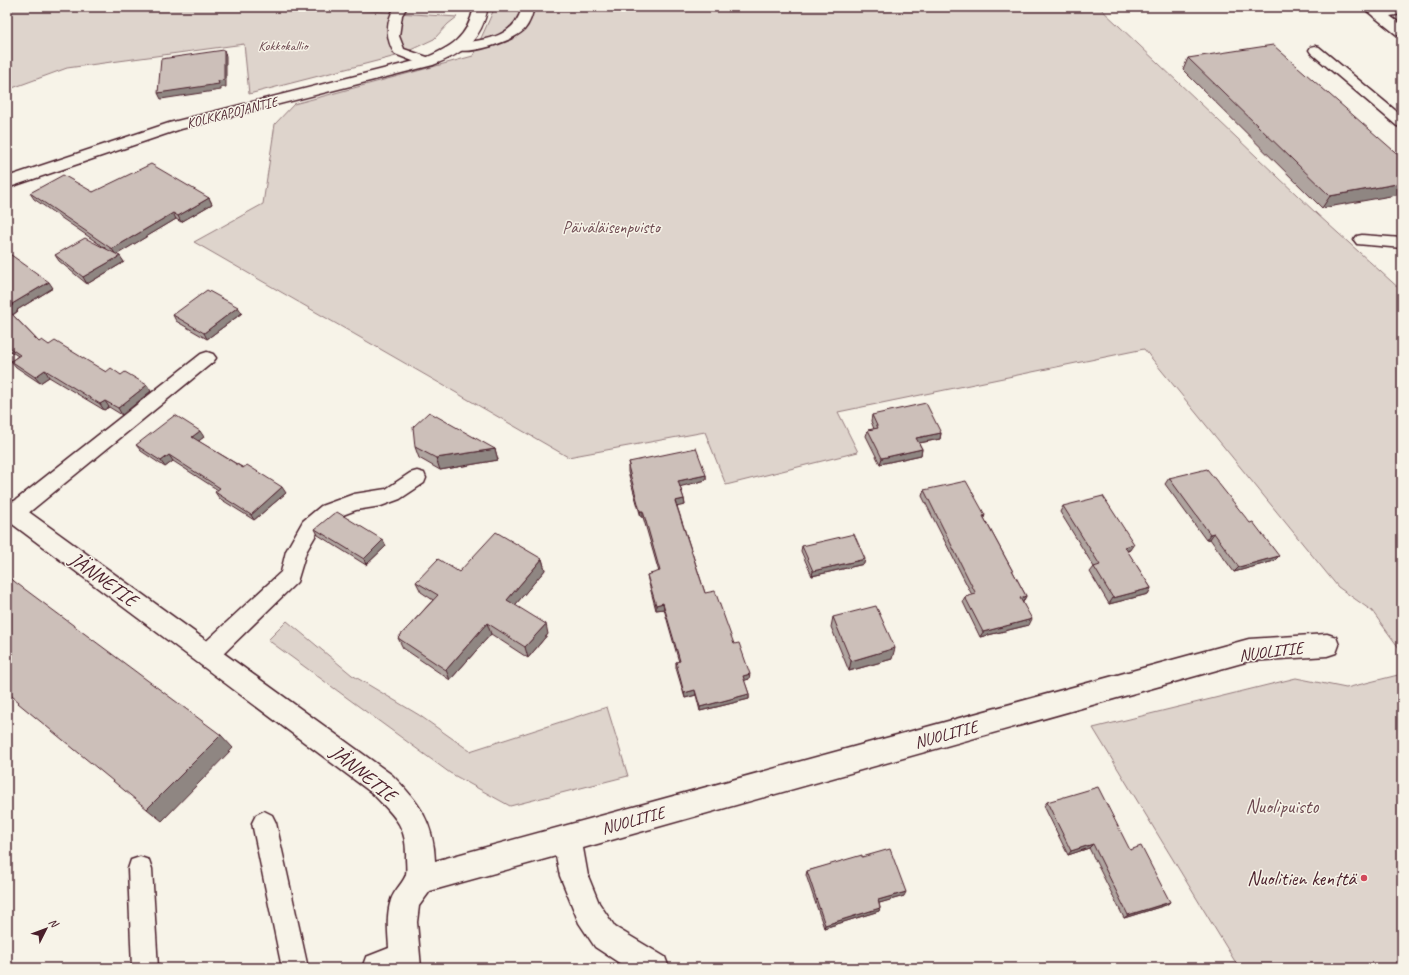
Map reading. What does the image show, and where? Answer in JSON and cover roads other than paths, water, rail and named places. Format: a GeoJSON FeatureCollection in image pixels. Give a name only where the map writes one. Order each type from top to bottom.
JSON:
{"type":"FeatureCollection","features":[{"type":"Feature","properties":{"kind":"street"},"geometry":{"type":"LineString","coordinates":[[460,47],[474,31],[480,18],[481,7]]}},
{"type":"Feature","properties":{"kind":"street"},"geometry":{"type":"LineString","coordinates":[[1373,10],[1402,32]]}},
{"type":"Feature","properties":{"kind":"street","name":"KOLKKAPOJANTIE"},"geometry":{"type":"LineString","coordinates":[[7,183],[175,126],[428,62],[446,55],[460,47]]}},
{"type":"Feature","properties":{"kind":"street","name":"JÄNNETIE"},"geometry":{"type":"LineString","coordinates":[[10,510],[382,784],[400,801],[415,824],[420,842],[420,879]]}},
{"type":"Feature","properties":{"kind":"street","name":"NUOLITIE"},"geometry":{"type":"LineString","coordinates":[[567,839],[1249,650],[1327,645]]}},
{"type":"Feature","properties":{"kind":"street"},"geometry":{"type":"LineString","coordinates":[[377,968],[406,962],[402,922],[405,900],[420,879],[567,839],[574,876],[589,914],[605,937],[654,968]]}},
{"type":"Feature","properties":{"kind":"lane"},"geometry":{"type":"LineString","coordinates":[[401,7],[396,15],[393,36],[398,51],[428,62]]}},
{"type":"Feature","properties":{"kind":"lane"},"geometry":{"type":"LineString","coordinates":[[460,47],[482,45],[504,38],[521,25],[527,17],[528,7]]}},
{"type":"Feature","properties":{"kind":"lane"},"geometry":{"type":"LineString","coordinates":[[1373,10],[1400,11],[1400,7]]}},
{"type":"Feature","properties":{"kind":"lane"},"geometry":{"type":"LineString","coordinates":[[1316,50],[1402,123]]}},
{"type":"Feature","properties":{"kind":"lane"},"geometry":{"type":"LineString","coordinates":[[1362,240],[1402,243]]}},
{"type":"Feature","properties":{"kind":"lane"},"geometry":{"type":"LineString","coordinates":[[10,510],[207,358]]}},
{"type":"Feature","properties":{"kind":"lane"},"geometry":{"type":"LineString","coordinates":[[207,655],[290,576],[296,551],[310,527],[328,512],[354,502],[381,498],[393,494],[417,478]]}},
{"type":"Feature","properties":{"kind":"lane"},"geometry":{"type":"LineString","coordinates":[[264,823],[295,968]]}},
{"type":"Feature","properties":{"kind":"lane"},"geometry":{"type":"LineString","coordinates":[[140,869],[145,968]]}},
{"type":"Feature","properties":{"kind":"place","name":"Nuolitien kenttä"},"geometry":{"type":"Point","coordinates":[1364,878]}},
{"type":"Feature","properties":{"kind":"park label","name":"Kokkokallio"},"geometry":{"type":"Point","coordinates":[283,45]}},
{"type":"Feature","properties":{"kind":"park label","name":"Päiväläisenpuisto"},"geometry":{"type":"Point","coordinates":[611,227]}},
{"type":"Feature","properties":{"kind":"park label","name":"Nuolipuisto"},"geometry":{"type":"Point","coordinates":[1282,806]}}]}
